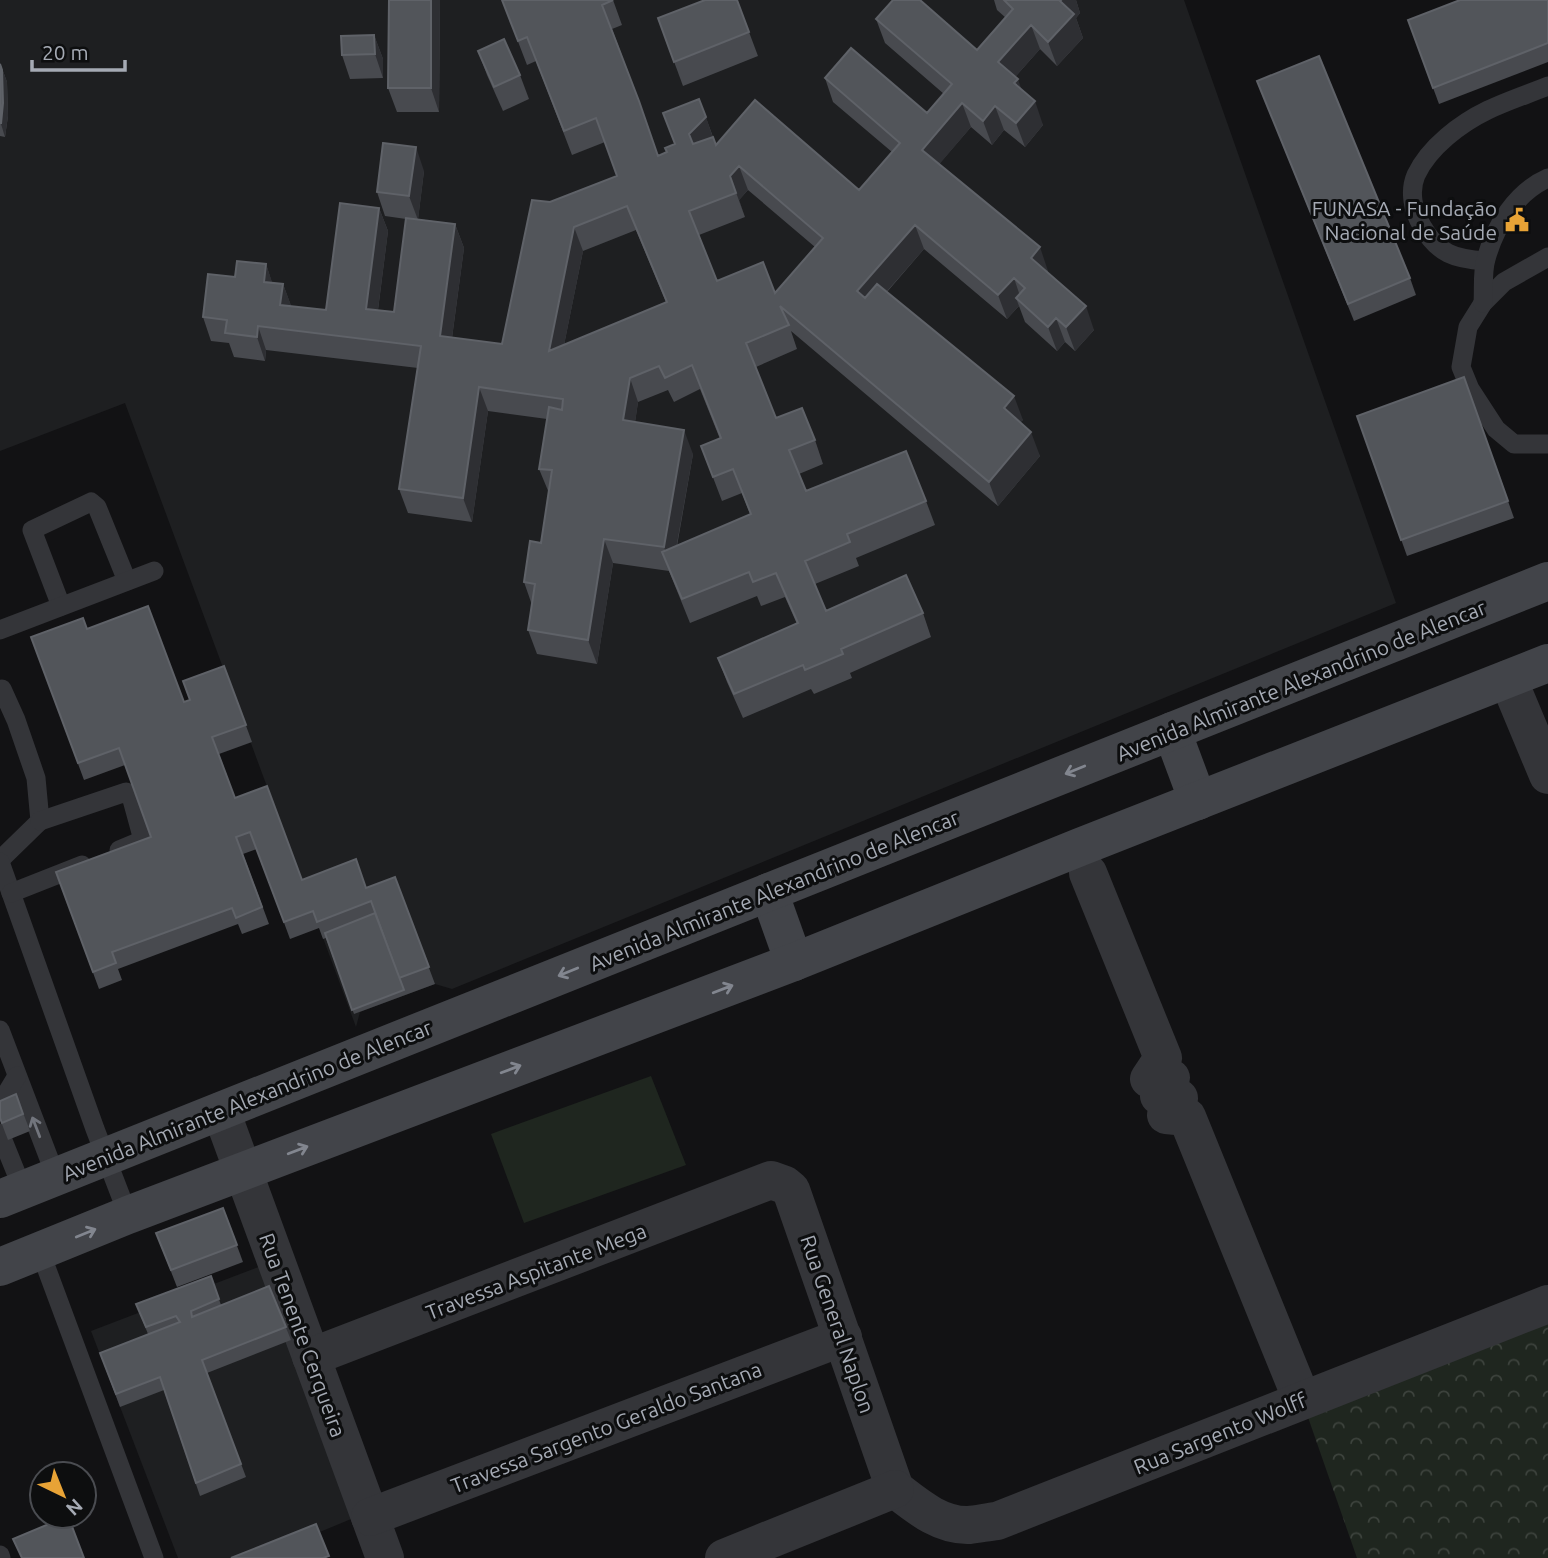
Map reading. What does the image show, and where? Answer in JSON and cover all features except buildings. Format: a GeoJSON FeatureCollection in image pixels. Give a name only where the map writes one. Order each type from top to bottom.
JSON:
{"type":"FeatureCollection","features":[{"type":"Feature","properties":{"kind":"street","name":"Avenida Almirante Alexandrino de Alencar"},"geometry":{"type":"LineString","coordinates":[[26,1189],[1548,581]]}},
{"type":"Feature","properties":{"kind":"street"},"geometry":{"type":"LineString","coordinates":[[0,1267],[128,1215],[794,962],[1548,663]]}},
{"type":"Feature","properties":{"kind":"street"},"geometry":{"type":"LineString","coordinates":[[1508,679],[1548,775]]}},
{"type":"Feature","properties":{"kind":"street"},"geometry":{"type":"LineString","coordinates":[[1172,731],[1198,800]]}},
{"type":"Feature","properties":{"kind":"street"},"geometry":{"type":"LineString","coordinates":[[1088,873],[1163,1058],[1149,1079],[1171,1078],[1159,1096],[1179,1098],[1166,1115],[1187,1117],[1302,1400]]}},
{"type":"Feature","properties":{"kind":"street"},"geometry":{"type":"LineString","coordinates":[[769,892],[794,962]]}},
{"type":"Feature","properties":{"kind":"street","name":"Rua Tenente Cerqueira"},"geometry":{"type":"LineString","coordinates":[[221,1111],[385,1558]]}},
{"type":"Feature","properties":{"kind":"street","name":"Rua General Naplon"},"geometry":{"type":"LineString","coordinates":[[761,1185],[771,1180],[791,1190],[895,1489]]}},
{"type":"Feature","properties":{"kind":"street","name":"Travessa Aspitante Mega"},"geometry":{"type":"LineString","coordinates":[[311,1357],[761,1185]]}},
{"type":"Feature","properties":{"kind":"street","name":"Rua Sargento Wolff"},"geometry":{"type":"LineString","coordinates":[[895,1489],[918,1507],[945,1522],[968,1525],[997,1521],[1548,1304]]}},
{"type":"Feature","properties":{"kind":"street","name":"Travessa Sargento Geraldo Santana"},"geometry":{"type":"LineString","coordinates":[[370,1517],[843,1337]]}},
{"type":"Feature","properties":{"kind":"street"},"geometry":{"type":"LineString","coordinates":[[724,1558],[895,1489]]}},
{"type":"Feature","properties":{"kind":"lane"},"geometry":{"type":"LineString","coordinates":[[1485,261],[1461,259],[1437,247],[1422,226],[1412,204],[1415,176],[1432,151],[1457,129],[1485,111],[1548,86]]}},
{"type":"Feature","properties":{"kind":"lane"},"geometry":{"type":"LineString","coordinates":[[1483,303],[1485,261],[1497,228],[1514,203],[1536,184],[1548,178]]}},
{"type":"Feature","properties":{"kind":"lane"},"geometry":{"type":"LineString","coordinates":[[1548,257],[1504,282],[1483,303],[1468,327],[1461,367],[1470,389],[1496,429],[1514,444],[1548,444]]}},
{"type":"Feature","properties":{"kind":"lane"},"geometry":{"type":"LineString","coordinates":[[61,606],[32,530],[91,502],[97,507],[127,581]]}},
{"type":"Feature","properties":{"kind":"lane"},"geometry":{"type":"LineString","coordinates":[[0,630],[154,570]]}},
{"type":"Feature","properties":{"kind":"lane"},"geometry":{"type":"LineString","coordinates":[[1,687],[16,720],[36,778],[40,821]]}},
{"type":"Feature","properties":{"kind":"lane"},"geometry":{"type":"LineString","coordinates":[[11,893],[143,840],[131,796],[126,792],[40,821],[0,861],[11,893],[106,1158],[128,1215]]}},
{"type":"Feature","properties":{"kind":"lane"},"geometry":{"type":"LineString","coordinates":[[0,1030],[17,1076],[26,1189]]}},
{"type":"Feature","properties":{"kind":"lane"},"geometry":{"type":"LineString","coordinates":[[0,1104],[17,1076]]}},
{"type":"Feature","properties":{"kind":"lane"},"geometry":{"type":"LineString","coordinates":[[0,1133],[26,1189]]}},
{"type":"Feature","properties":{"kind":"lane"},"geometry":{"type":"LineString","coordinates":[[40,1251],[154,1558]]}},
{"type":"Feature","properties":{"kind":"shaded area"},"geometry":{"type":"Polygon","coordinates":[[[0,0],[1184,0],[1396,603],[452,989],[435,984],[360,1012],[356,1027],[125,403],[0,451],[0,0]]]}},
{"type":"Feature","properties":{"kind":"shaded area"},"geometry":{"type":"Polygon","coordinates":[[[261,1266],[356,1517],[257,1558],[178,1558],[91,1331],[261,1266]]]}},
{"type":"Feature","properties":{"kind":"green space"},"geometry":{"type":"Polygon","coordinates":[[[651,1076],[686,1165],[524,1223],[491,1134],[651,1076]]]}},
{"type":"Feature","properties":{"kind":"green space"},"geometry":{"type":"Polygon","coordinates":[[[1548,1304],[1548,1558],[1357,1558],[1302,1400],[1548,1304]]]}},
{"type":"Feature","properties":{"kind":"place","name":"FUNASA - Fundação Nacional de Saúde"},"geometry":{"type":"Point","coordinates":[1517,220]}}]}
